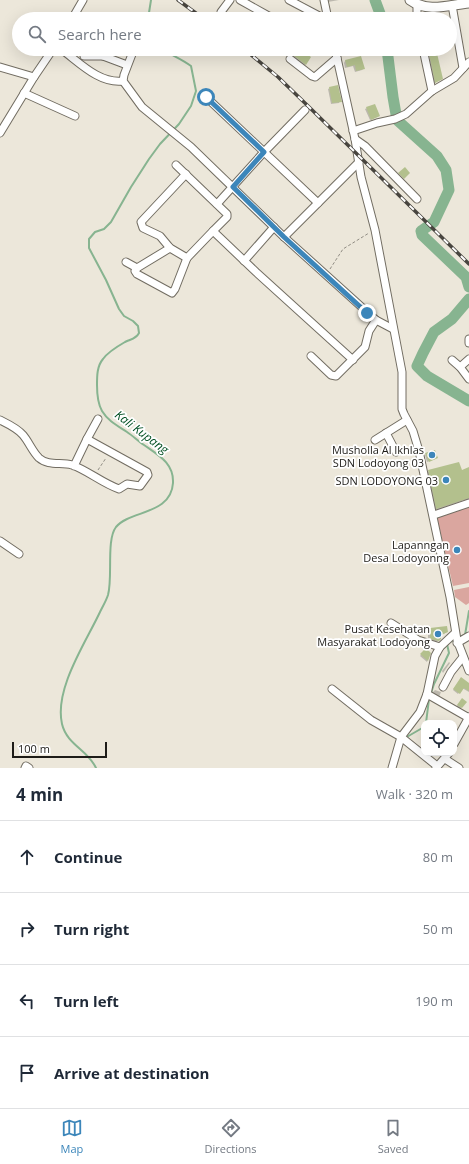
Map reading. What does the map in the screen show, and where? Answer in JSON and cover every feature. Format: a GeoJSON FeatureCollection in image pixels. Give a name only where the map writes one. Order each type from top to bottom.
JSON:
{"type":"FeatureCollection","features":[{"type":"Feature","properties":{"kind":"street"},"geometry":{"type":"LineString","coordinates":[[76,12],[83,0]]}},
{"type":"Feature","properties":{"kind":"street"},"geometry":{"type":"LineString","coordinates":[[221,12],[230,0]]}},
{"type":"Feature","properties":{"kind":"street"},"geometry":{"type":"LineString","coordinates":[[240,0],[261,12]]}},
{"type":"Feature","properties":{"kind":"street"},"geometry":{"type":"LineString","coordinates":[[289,0],[312,12]]}},
{"type":"Feature","properties":{"kind":"street"},"geometry":{"type":"LineString","coordinates":[[324,0],[325,12]]}},
{"type":"Feature","properties":{"kind":"street"},"geometry":{"type":"LineString","coordinates":[[413,2],[429,8],[469,3]]}},
{"type":"Feature","properties":{"kind":"street"},"geometry":{"type":"LineString","coordinates":[[413,2],[415,12]]}},
{"type":"Feature","properties":{"kind":"street"},"geometry":{"type":"LineString","coordinates":[[452,5],[453,12]]}},
{"type":"Feature","properties":{"kind":"street"},"geometry":{"type":"LineString","coordinates":[[457,34],[463,68]]}},
{"type":"Feature","properties":{"kind":"street"},"geometry":{"type":"LineString","coordinates":[[0,133],[48,56]]}},
{"type":"Feature","properties":{"kind":"street"},"geometry":{"type":"LineString","coordinates":[[71,56],[101,78],[116,82],[123,81]]}},
{"type":"Feature","properties":{"kind":"street"},"geometry":{"type":"LineString","coordinates":[[109,56],[127,65]]}},
{"type":"Feature","properties":{"kind":"street"},"geometry":{"type":"LineString","coordinates":[[131,56],[123,81],[138,102],[233,187],[284,237],[376,320],[393,329]]}},
{"type":"Feature","properties":{"kind":"street"},"geometry":{"type":"LineString","coordinates":[[424,56],[432,91]]}},
{"type":"Feature","properties":{"kind":"street"},"geometry":{"type":"LineString","coordinates":[[290,59],[315,77],[337,58],[375,230],[402,372],[402,408],[413,431],[419,451],[434,515],[450,597],[456,638],[469,671]]}},
{"type":"Feature","properties":{"kind":"street"},"geometry":{"type":"LineString","coordinates":[[354,135],[367,126],[395,119],[406,114],[432,91],[454,78],[469,62]]}},
{"type":"Feature","properties":{"kind":"street"},"geometry":{"type":"LineString","coordinates":[[0,68],[34,77]]}},
{"type":"Feature","properties":{"kind":"street"},"geometry":{"type":"LineString","coordinates":[[24,93],[75,116]]}},
{"type":"Feature","properties":{"kind":"street"},"geometry":{"type":"LineString","coordinates":[[206,97],[318,203]]}},
{"type":"Feature","properties":{"kind":"street"},"geometry":{"type":"LineString","coordinates":[[217,204],[304,110]]}},
{"type":"Feature","properties":{"kind":"street"},"geometry":{"type":"LineString","coordinates":[[354,135],[417,199]]}},
{"type":"Feature","properties":{"kind":"street"},"geometry":{"type":"LineString","coordinates":[[284,237],[359,162]]}},
{"type":"Feature","properties":{"kind":"street"},"geometry":{"type":"LineString","coordinates":[[137,268],[135,271],[139,276],[172,293],[187,258],[227,216],[217,204],[176,165]]}},
{"type":"Feature","properties":{"kind":"street"},"geometry":{"type":"LineString","coordinates":[[186,174],[142,222],[143,228],[160,236],[170,248],[187,258]]}},
{"type":"Feature","properties":{"kind":"street"},"geometry":{"type":"LineString","coordinates":[[244,261],[274,227]]}},
{"type":"Feature","properties":{"kind":"street"},"geometry":{"type":"LineString","coordinates":[[213,231],[353,360]]}},
{"type":"Feature","properties":{"kind":"street"},"geometry":{"type":"LineString","coordinates":[[137,268],[170,248]]}},
{"type":"Feature","properties":{"kind":"street"},"geometry":{"type":"LineString","coordinates":[[126,262],[137,268]]}},
{"type":"Feature","properties":{"kind":"street"},"geometry":{"type":"LineString","coordinates":[[311,356],[331,375],[336,376],[365,347],[368,331],[376,320]]}},
{"type":"Feature","properties":{"kind":"street"},"geometry":{"type":"LineString","coordinates":[[460,367],[469,359]]}},
{"type":"Feature","properties":{"kind":"street"},"geometry":{"type":"LineString","coordinates":[[452,360],[460,367],[469,379]]}},
{"type":"Feature","properties":{"kind":"street"},"geometry":{"type":"LineString","coordinates":[[74,466],[98,419]]}},
{"type":"Feature","properties":{"kind":"street"},"geometry":{"type":"LineString","coordinates":[[0,420],[23,434],[30,448],[42,460],[50,463],[62,463],[74,466],[119,489],[127,484],[140,486],[148,475],[147,472],[87,439]]}},
{"type":"Feature","properties":{"kind":"street"},"geometry":{"type":"LineString","coordinates":[[374,440],[407,420]]}},
{"type":"Feature","properties":{"kind":"street"},"geometry":{"type":"LineString","coordinates":[[386,433],[396,452]]}},
{"type":"Feature","properties":{"kind":"street"},"geometry":{"type":"LineString","coordinates":[[434,515],[469,503]]}},
{"type":"Feature","properties":{"kind":"street"},"geometry":{"type":"LineString","coordinates":[[0,541],[19,554]]}},
{"type":"Feature","properties":{"kind":"street"},"geometry":{"type":"LineString","coordinates":[[391,623],[418,640],[440,647]]}},
{"type":"Feature","properties":{"kind":"street"},"geometry":{"type":"LineString","coordinates":[[392,768],[400,737],[420,712],[432,675],[433,660],[440,647],[456,638],[469,636]]}},
{"type":"Feature","properties":{"kind":"street"},"geometry":{"type":"LineString","coordinates":[[443,687],[451,672],[463,657]]}},
{"type":"Feature","properties":{"kind":"street"},"geometry":{"type":"LineString","coordinates":[[332,689],[370,720],[400,737],[437,767],[447,756],[459,768]]}},
{"type":"Feature","properties":{"kind":"street"},"geometry":{"type":"LineString","coordinates":[[427,694],[469,718],[457,739]]}},
{"type":"Feature","properties":{"kind":"street"},"geometry":{"type":"LineString","coordinates":[[25,768],[26,766],[29,768]]}},
{"type":"Feature","properties":{"kind":"path"},"geometry":{"type":"LineString","coordinates":[[326,274],[343,249],[375,230]]}},
{"type":"Feature","properties":{"kind":"path"},"geometry":{"type":"LineString","coordinates":[[94,477],[110,452]]}},
{"type":"Feature","properties":{"kind":"shaded area","name":"Lapanngan Desa Lodoyonng"},"geometry":{"type":"Polygon","coordinates":[[[469,506],[469,583],[453,586],[437,518],[469,506]]]}},
{"type":"Feature","properties":{"kind":"shaded area"},"geometry":{"type":"Polygon","coordinates":[[[469,587],[469,603],[466,605],[455,597],[454,590],[469,587]]]}},
{"type":"Feature","properties":{"kind":"building"},"geometry":{"type":"Polygon","coordinates":[[[294,56],[311,57],[306,65],[294,56]]]}},
{"type":"Feature","properties":{"kind":"building"},"geometry":{"type":"Polygon","coordinates":[[[361,56],[365,69],[356,71],[355,65],[347,67],[345,60],[361,56]]]}},
{"type":"Feature","properties":{"kind":"building"},"geometry":{"type":"Polygon","coordinates":[[[429,56],[438,56],[443,79],[435,83],[429,56]]]}},
{"type":"Feature","properties":{"kind":"building"},"geometry":{"type":"Polygon","coordinates":[[[338,85],[342,102],[332,103],[329,87],[338,85]]]}},
{"type":"Feature","properties":{"kind":"building"},"geometry":{"type":"Polygon","coordinates":[[[375,104],[380,116],[371,120],[366,107],[375,104]]]}},
{"type":"Feature","properties":{"kind":"building"},"geometry":{"type":"Polygon","coordinates":[[[405,167],[410,173],[404,179],[398,173],[405,167]]]}},
{"type":"Feature","properties":{"kind":"building","name":"Musholla Al Ikhlas SDN Lodoyong 03"},"geometry":{"type":"Polygon","coordinates":[[[435,450],[438,458],[429,462],[425,453],[435,450]]]}},
{"type":"Feature","properties":{"kind":"building","name":"SDN LODOYONG 03"},"geometry":{"type":"Polygon","coordinates":[[[459,462],[462,470],[469,467],[469,498],[436,509],[428,470],[459,462]]]}},
{"type":"Feature","properties":{"kind":"building","name":"Pusat Kesehatan Masyarakat Lodoyong"},"geometry":{"type":"Polygon","coordinates":[[[447,626],[448,632],[441,635],[441,639],[439,641],[430,639],[430,628],[447,626]]]}},
{"type":"Feature","properties":{"kind":"building"},"geometry":{"type":"Polygon","coordinates":[[[426,648],[431,653],[428,661],[420,654],[426,648]]]}},
{"type":"Feature","properties":{"kind":"building"},"geometry":{"type":"Polygon","coordinates":[[[461,677],[469,683],[469,691],[464,688],[460,694],[453,689],[461,677]]]}},
{"type":"Feature","properties":{"kind":"building"},"geometry":{"type":"Polygon","coordinates":[[[462,698],[467,702],[462,708],[457,705],[462,698]]]}},
{"type":"Feature","properties":{"kind":"waterway","name":"Kali Kupang"},"geometry":{"type":"LineString","coordinates":[[149,12],[151,0]]}},
{"type":"Feature","properties":{"kind":"waterway"},"geometry":{"type":"LineString","coordinates":[[375,0],[379,12]]}},
{"type":"Feature","properties":{"kind":"waterway","name":"Kali Kupang"},"geometry":{"type":"LineString","coordinates":[[96,768],[88,756],[68,737],[65,731],[62,724],[61,710],[63,696],[73,666],[108,595],[110,579],[110,549],[113,533],[116,527],[122,522],[158,507],[165,501],[171,493],[173,476],[168,465],[160,456],[110,420],[102,411],[97,388],[98,368],[105,356],[113,349],[135,338],[139,333],[138,326],[124,316],[119,309],[89,248],[89,239],[95,232],[104,229],[111,222],[149,159],[160,144],[179,124],[191,106],[196,91],[191,66],[175,56]]}},
{"type":"Feature","properties":{"kind":"waterway"},"geometry":{"type":"LineString","coordinates":[[388,56],[397,120],[437,156],[446,170],[449,190],[434,222],[421,231],[422,235],[466,277],[469,287]]}},
{"type":"Feature","properties":{"kind":"waterway"},"geometry":{"type":"LineString","coordinates":[[469,299],[452,319],[434,332],[417,366],[427,376],[469,401]]}},
{"type":"Feature","properties":{"kind":"waterway"},"geometry":{"type":"LineString","coordinates":[[459,637],[465,635],[469,611]]}},
{"type":"Feature","properties":{"kind":"waterway"},"geometry":{"type":"LineString","coordinates":[[426,720],[429,699],[434,684],[449,653],[447,644],[455,639]]}},
{"type":"Feature","properties":{"kind":"waterway"},"geometry":{"type":"LineString","coordinates":[[405,738],[421,729]]}},
{"type":"Feature","properties":{"kind":"railway"},"geometry":{"type":"LineString","coordinates":[[178,0],[194,12]]}},
{"type":"Feature","properties":{"kind":"railway"},"geometry":{"type":"LineString","coordinates":[[252,56],[278,77],[469,264]]}},
{"type":"Feature","properties":{"kind":"place","name":"Musholla Al Ikhlas SDN Lodoyong 03"},"geometry":{"type":"Point","coordinates":[432,455]}},
{"type":"Feature","properties":{"kind":"place","name":"SDN LODOYONG 03"},"geometry":{"type":"Point","coordinates":[446,480]}},
{"type":"Feature","properties":{"kind":"place","name":"Lapanngan Desa Lodoyonng"},"geometry":{"type":"Point","coordinates":[457,550]}},
{"type":"Feature","properties":{"kind":"place","name":"Pusat Kesehatan Masyarakat Lodoyong"},"geometry":{"type":"Point","coordinates":[438,634]}},
{"type":"Feature","properties":{"kind":"route"},"geometry":{"type":"LineString","coordinates":[[206,97],[264,152],[233,187],[284,237],[367,313]]}}]}
